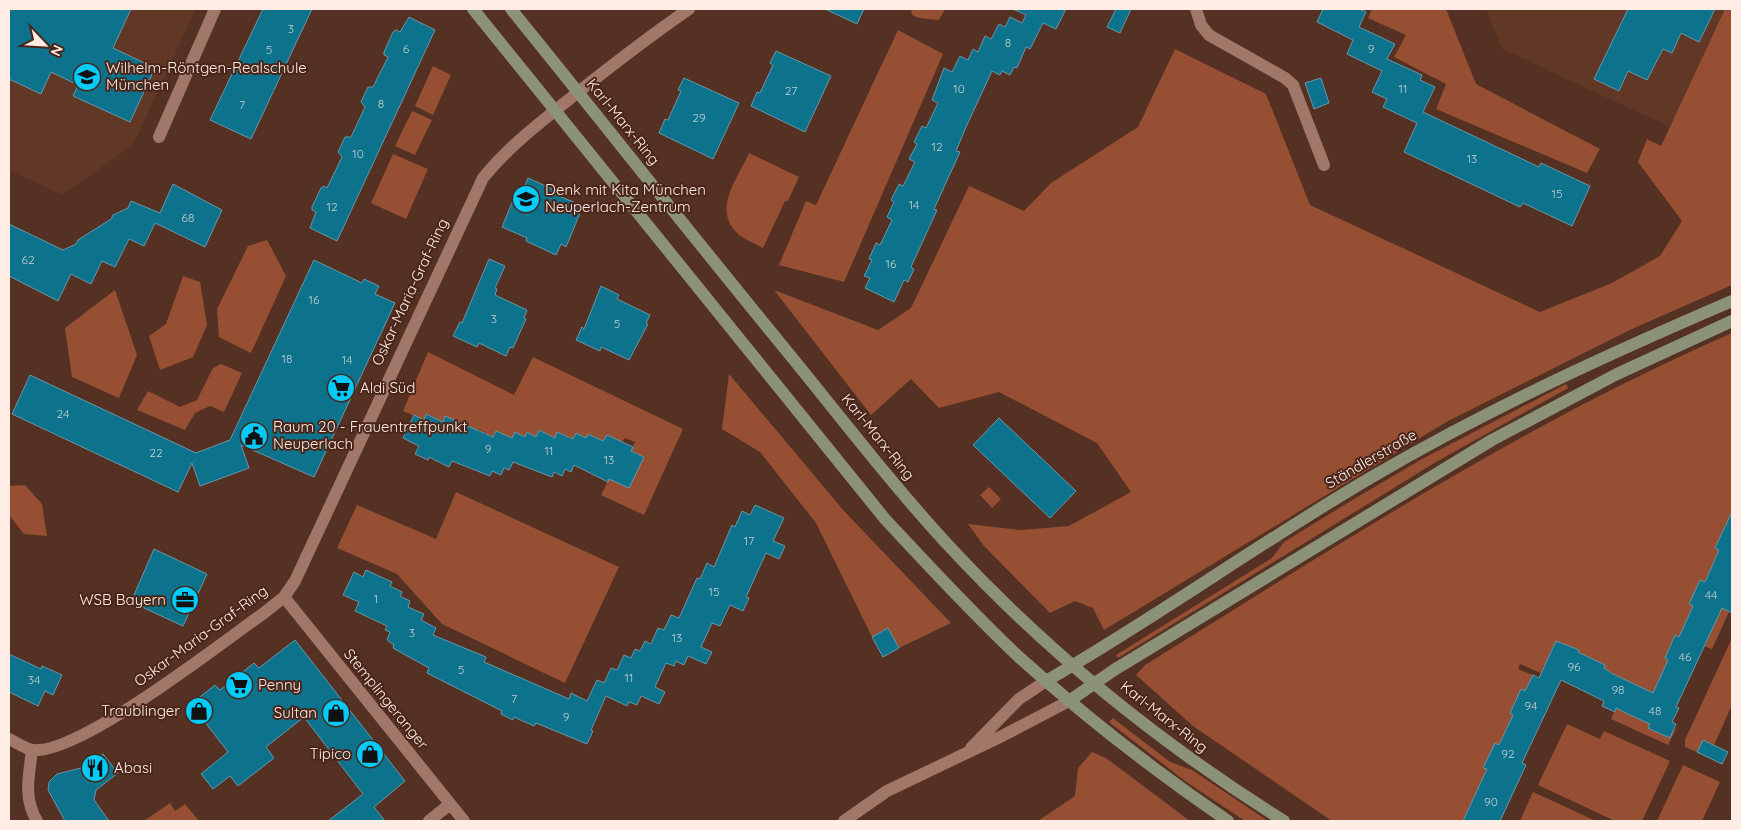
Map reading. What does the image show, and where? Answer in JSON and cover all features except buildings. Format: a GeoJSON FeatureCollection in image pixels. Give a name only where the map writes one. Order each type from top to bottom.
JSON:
{"type":"FeatureCollection","features":[{"type":"Feature","properties":{"kind":"main road"},"geometry":{"type":"LineString","coordinates":[[473,9],[885,518],[949,588],[1069,701],[1141,758],[1228,821]]}},
{"type":"Feature","properties":{"kind":"main road","name":"Karl-Marx-Ring"},"geometry":{"type":"LineString","coordinates":[[511,9],[885,473],[954,551],[1043,640],[1094,683],[1188,757],[1284,821]]}},
{"type":"Feature","properties":{"kind":"main road","name":"Ständlerstraße"},"geometry":{"type":"LineString","coordinates":[[1046,681],[1119,638],[1331,501],[1431,443],[1554,380],[1732,301]]}},
{"type":"Feature","properties":{"kind":"main road"},"geometry":{"type":"LineString","coordinates":[[1069,701],[1094,683],[1492,440],[1617,374],[1732,321]]}},
{"type":"Feature","properties":{"kind":"street"},"geometry":{"type":"LineString","coordinates":[[159,137],[215,9]]}},
{"type":"Feature","properties":{"kind":"street","name":"Oskar-Maria-Graf-Ring"},"geometry":{"type":"LineString","coordinates":[[32,750],[52,748],[76,740],[110,720],[256,619],[284,597],[295,581],[483,178],[501,156],[578,92],[636,45],[689,9]]}},
{"type":"Feature","properties":{"kind":"street"},"geometry":{"type":"LineString","coordinates":[[1196,9],[1201,25],[1209,35],[1285,78],[1293,85],[1324,165]]}},
{"type":"Feature","properties":{"kind":"street","name":"Stemplingeranger"},"geometry":{"type":"LineString","coordinates":[[284,597],[464,821]]}},
{"type":"Feature","properties":{"kind":"street"},"geometry":{"type":"LineString","coordinates":[[967,752],[1019,699],[1046,681]]}},
{"type":"Feature","properties":{"kind":"street"},"geometry":{"type":"LineString","coordinates":[[844,821],[887,791],[1000,737],[1069,701]]}},
{"type":"Feature","properties":{"kind":"street"},"geometry":{"type":"LineString","coordinates":[[9,739],[32,750],[27,791],[31,811],[38,821]]}},
{"type":"Feature","properties":{"kind":"street"},"geometry":{"type":"LineString","coordinates":[[429,821],[450,804]]}},
{"type":"Feature","properties":{"kind":"shaded area","name":"Wilhelm-Röntgen-Realschule München"},"geometry":{"type":"Polygon","coordinates":[[[9,9],[196,9],[133,145],[62,195],[9,170],[9,9]]]}},
{"type":"Feature","properties":{"kind":"shaded area"},"geometry":{"type":"Polygon","coordinates":[[[911,9],[945,9],[939,20],[919,18],[912,15],[911,9]]]}},
{"type":"Feature","properties":{"kind":"shaded area"},"geometry":{"type":"Polygon","coordinates":[[[1372,9],[1446,9],[1476,84],[1600,149],[1587,173],[1436,109],[1446,84],[1394,57],[1406,35],[1368,18],[1372,9]]]}},
{"type":"Feature","properties":{"kind":"shaded area"},"geometry":{"type":"Polygon","coordinates":[[[1486,9],[1725,9],[1670,127],[1502,49],[1486,9]]]}},
{"type":"Feature","properties":{"kind":"shaded area"},"geometry":{"type":"Polygon","coordinates":[[[1725,9],[1732,9],[1732,285],[1632,329],[1448,421],[1104,630],[1093,608],[1075,601],[1050,613],[984,546],[968,524],[1021,530],[1069,526],[1131,492],[1097,443],[999,392],[939,408],[911,379],[871,415],[774,290],[878,330],[911,308],[969,186],[1024,211],[1051,183],[1138,127],[1175,49],[1266,94],[1310,205],[1540,312],[1612,283],[1660,256],[1682,221],[1638,162],[1647,139],[1661,146],[1725,9]]]}},
{"type":"Feature","properties":{"kind":"shaded area"},"geometry":{"type":"Polygon","coordinates":[[[898,30],[943,54],[844,282],[779,265],[806,201],[816,205],[898,30]]]}},
{"type":"Feature","properties":{"kind":"shaded area"},"geometry":{"type":"Polygon","coordinates":[[[433,66],[451,75],[433,115],[415,106],[433,66]]]}},
{"type":"Feature","properties":{"kind":"shaded area"},"geometry":{"type":"Polygon","coordinates":[[[412,111],[432,120],[415,155],[395,146],[412,111]]]}},
{"type":"Feature","properties":{"kind":"shaded area"},"geometry":{"type":"Polygon","coordinates":[[[749,153],[799,177],[788,201],[785,201],[763,248],[736,232],[730,223],[727,213],[730,193],[749,153]]]}},
{"type":"Feature","properties":{"kind":"shaded area"},"geometry":{"type":"Polygon","coordinates":[[[393,154],[428,169],[406,219],[371,203],[393,154]]]}},
{"type":"Feature","properties":{"kind":"shaded area"},"geometry":{"type":"Polygon","coordinates":[[[267,240],[286,276],[251,353],[219,337],[217,309],[248,246],[267,240]]]}},
{"type":"Feature","properties":{"kind":"shaded area"},"geometry":{"type":"Polygon","coordinates":[[[183,276],[200,282],[207,325],[193,357],[160,370],[149,336],[166,324],[183,276]]]}},
{"type":"Feature","properties":{"kind":"shaded area"},"geometry":{"type":"Polygon","coordinates":[[[115,290],[137,355],[119,398],[72,377],[65,328],[115,290]]]}},
{"type":"Feature","properties":{"kind":"shaded area"},"geometry":{"type":"Polygon","coordinates":[[[1732,333],[1732,521],[1730,526],[1726,524],[1715,548],[1719,550],[1705,582],[1700,580],[1693,606],[1679,637],[1675,635],[1665,658],[1668,660],[1651,697],[1611,678],[1613,673],[1604,668],[1605,665],[1578,652],[1579,650],[1556,641],[1541,673],[1520,664],[1518,669],[1533,675],[1499,745],[1495,744],[1484,767],[1487,769],[1463,821],[1332,821],[1193,726],[1136,675],[1145,665],[1432,488],[1580,406],[1655,368],[1732,333]]]}},
{"type":"Feature","properties":{"kind":"shaded area"},"geometry":{"type":"Polygon","coordinates":[[[428,352],[514,395],[533,357],[683,429],[644,515],[601,495],[609,479],[644,457],[631,451],[635,442],[625,438],[622,442],[607,435],[603,441],[589,434],[586,438],[576,433],[573,439],[558,432],[555,438],[539,430],[536,437],[527,432],[525,437],[515,432],[512,438],[496,431],[493,437],[478,429],[475,436],[445,417],[443,422],[427,414],[424,420],[403,411],[428,352]]]}},
{"type":"Feature","properties":{"kind":"shaded area"},"geometry":{"type":"Polygon","coordinates":[[[221,364],[242,373],[224,412],[210,406],[195,413],[185,430],[137,410],[148,391],[180,407],[197,400],[213,368],[221,364]]]}},
{"type":"Feature","properties":{"kind":"shaded area"},"geometry":{"type":"Polygon","coordinates":[[[729,374],[844,511],[951,623],[899,648],[888,628],[872,637],[816,523],[760,452],[722,429],[729,374]]]}},
{"type":"Feature","properties":{"kind":"shaded area"},"geometry":{"type":"Polygon","coordinates":[[[1566,384],[1568,388],[1436,462],[1118,658],[1116,655],[1272,558],[1284,542],[1354,499],[1422,459],[1566,384]]]}},
{"type":"Feature","properties":{"kind":"shaded area"},"geometry":{"type":"Polygon","coordinates":[[[25,485],[42,504],[47,536],[24,534],[9,515],[9,486],[25,485]]]}},
{"type":"Feature","properties":{"kind":"shaded area"},"geometry":{"type":"Polygon","coordinates":[[[989,487],[1001,499],[992,508],[980,495],[989,487]]]}},
{"type":"Feature","properties":{"kind":"shaded area"},"geometry":{"type":"Polygon","coordinates":[[[456,492],[619,567],[565,683],[442,624],[397,574],[337,548],[357,505],[436,539],[456,492]]]}},
{"type":"Feature","properties":{"kind":"shaded area"},"geometry":{"type":"Polygon","coordinates":[[[1722,608],[1729,612],[1712,649],[1704,646],[1722,608]]]}},
{"type":"Feature","properties":{"kind":"shaded area"},"geometry":{"type":"Polygon","coordinates":[[[1732,638],[1732,705],[1714,745],[1703,741],[1697,752],[1685,747],[1685,740],[1732,638]]]}},
{"type":"Feature","properties":{"kind":"shaded area"},"geometry":{"type":"Polygon","coordinates":[[[1616,708],[1640,719],[1651,721],[1648,728],[1670,737],[1678,725],[1668,745],[1611,719],[1616,708]]]}},
{"type":"Feature","properties":{"kind":"shaded area"},"geometry":{"type":"Polygon","coordinates":[[[1113,718],[1170,762],[1192,770],[1268,821],[1245,821],[1185,781],[1109,722],[1113,718]]]}},
{"type":"Feature","properties":{"kind":"shaded area"},"geometry":{"type":"Polygon","coordinates":[[[1567,724],[1600,739],[1604,731],[1670,761],[1642,821],[1615,821],[1538,785],[1567,724]]]}},
{"type":"Feature","properties":{"kind":"shaded area"},"geometry":{"type":"Polygon","coordinates":[[[1092,752],[1106,758],[1190,821],[1038,821],[1075,796],[1078,768],[1092,752]]]}},
{"type":"Feature","properties":{"kind":"shaded area"},"geometry":{"type":"Polygon","coordinates":[[[1683,765],[1720,782],[1702,821],[1657,821],[1683,765]]]}},
{"type":"Feature","properties":{"kind":"shaded area"},"geometry":{"type":"Polygon","coordinates":[[[1533,792],[1596,821],[1520,821],[1533,792]]]}},
{"type":"Feature","properties":{"kind":"shaded area"},"geometry":{"type":"Polygon","coordinates":[[[170,803],[175,811],[185,804],[199,821],[144,821],[170,803]]]}},
{"type":"Feature","properties":{"kind":"place","name":"Wilhelm-Röntgen-Realschule München"},"geometry":{"type":"Point","coordinates":[87,77]}},
{"type":"Feature","properties":{"kind":"place","name":"Denk mit Kita München Neuperlach-Zentrum"},"geometry":{"type":"Point","coordinates":[526,199]}},
{"type":"Feature","properties":{"kind":"place","name":"Aldi Süd"},"geometry":{"type":"Point","coordinates":[341,388]}},
{"type":"Feature","properties":{"kind":"place","name":"Raum 20 - Frauentreffpunkt Neuperlach"},"geometry":{"type":"Point","coordinates":[254,436]}},
{"type":"Feature","properties":{"kind":"place","name":"WSB Bayern"},"geometry":{"type":"Point","coordinates":[185,600]}},
{"type":"Feature","properties":{"kind":"place","name":"Penny"},"geometry":{"type":"Point","coordinates":[239,685]}},
{"type":"Feature","properties":{"kind":"place","name":"Traublinger"},"geometry":{"type":"Point","coordinates":[199,711]}},
{"type":"Feature","properties":{"kind":"place","name":"Sultan"},"geometry":{"type":"Point","coordinates":[336,713]}},
{"type":"Feature","properties":{"kind":"place","name":"Tipico"},"geometry":{"type":"Point","coordinates":[370,754]}},
{"type":"Feature","properties":{"kind":"place","name":"Abasi"},"geometry":{"type":"Point","coordinates":[95,768]}}]}
